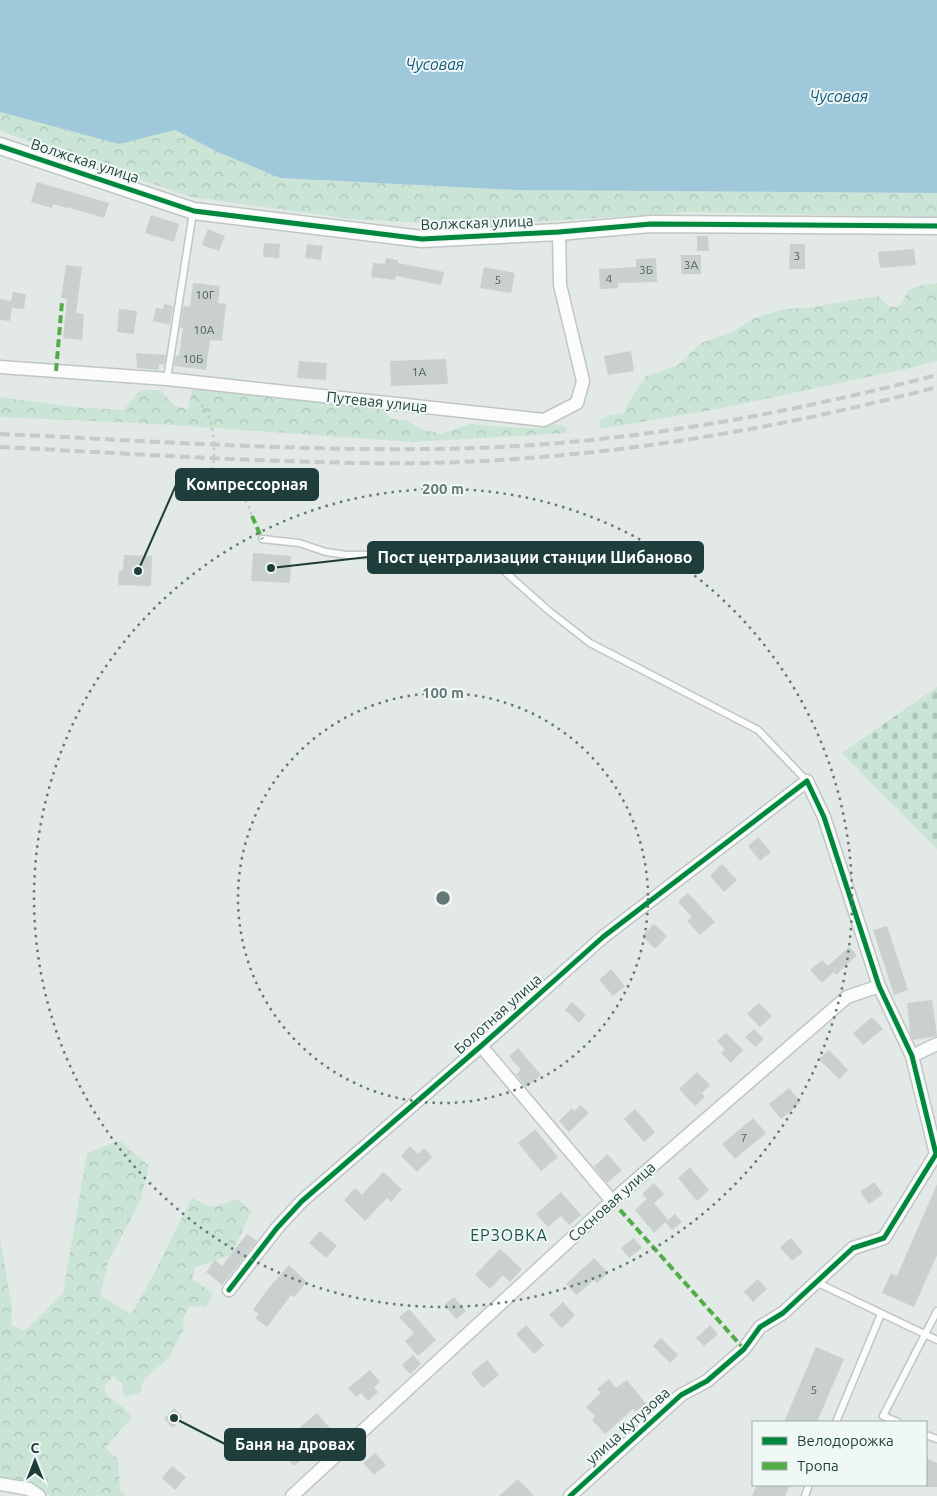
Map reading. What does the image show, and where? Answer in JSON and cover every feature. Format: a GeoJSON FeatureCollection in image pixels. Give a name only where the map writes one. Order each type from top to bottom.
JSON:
{"type":"FeatureCollection","features":[{"type":"Feature","properties":{"kind":"street","name":"Волжская улица"},"geometry":{"type":"LineString","coordinates":[[0,146],[194,210],[422,240],[559,232],[651,224],[937,226]]}},
{"type":"Feature","properties":{"kind":"street","name":"Путевая улица"},"geometry":{"type":"LineString","coordinates":[[0,367],[167,379],[544,420],[577,403],[583,381],[560,285],[559,232]]}},
{"type":"Feature","properties":{"kind":"street"},"geometry":{"type":"LineString","coordinates":[[807,782],[824,817],[879,986],[912,1056],[937,1154]]}},
{"type":"Feature","properties":{"kind":"street","name":"Болотная улица"},"geometry":{"type":"LineString","coordinates":[[228,1290],[276,1228],[302,1201],[481,1046],[603,937],[807,782]]}},
{"type":"Feature","properties":{"kind":"street","name":"Сосновая улица"},"geometry":{"type":"LineString","coordinates":[[292,1496],[612,1201],[847,996],[879,986]]}},
{"type":"Feature","properties":{"kind":"street"},"geometry":{"type":"LineString","coordinates":[[912,1056],[937,1044]]}},
{"type":"Feature","properties":{"kind":"street"},"geometry":{"type":"LineString","coordinates":[[481,1046],[612,1201]]}},
{"type":"Feature","properties":{"kind":"street","name":"улица Кутузова"},"geometry":{"type":"LineString","coordinates":[[570,1496],[681,1394],[707,1381],[744,1349],[760,1327],[783,1313],[853,1248],[884,1238],[937,1154]]}},
{"type":"Feature","properties":{"kind":"street"},"geometry":{"type":"LineString","coordinates":[[0,1484],[29,1489],[40,1496]]}},
{"type":"Feature","properties":{"kind":"lane"},"geometry":{"type":"LineString","coordinates":[[167,379],[194,210]]}},
{"type":"Feature","properties":{"kind":"lane"},"geometry":{"type":"LineString","coordinates":[[262,539],[299,543],[326,552],[348,556],[439,554],[503,570],[549,611],[590,643],[758,730],[807,782]]}},
{"type":"Feature","properties":{"kind":"lane"},"geometry":{"type":"LineString","coordinates":[[816,1282],[937,1340]]}},
{"type":"Feature","properties":{"kind":"lane"},"geometry":{"type":"LineString","coordinates":[[896,1421],[883,1416],[937,1311]]}},
{"type":"Feature","properties":{"kind":"lane"},"geometry":{"type":"LineString","coordinates":[[836,1421],[881,1314]]}},
{"type":"Feature","properties":{"kind":"path"},"geometry":{"type":"LineString","coordinates":[[185,381],[188,390],[207,412],[211,420],[214,444],[213,480],[218,487],[237,493],[247,502],[252,516]]}},
{"type":"Feature","properties":{"kind":"green space"},"geometry":{"type":"Polygon","coordinates":[[[0,112],[119,144],[175,130],[218,152],[280,178],[516,190],[937,193],[937,217],[689,212],[472,226],[352,219],[191,197],[0,131],[0,112]]]}},
{"type":"Feature","properties":{"kind":"green space"},"geometry":{"type":"Polygon","coordinates":[[[937,283],[937,361],[717,409],[600,429],[600,420],[610,415],[625,413],[626,407],[645,377],[678,365],[701,343],[732,332],[755,318],[785,309],[812,307],[878,296],[889,307],[897,307],[902,304],[908,290],[937,283]]]}},
{"type":"Feature","properties":{"kind":"green space"},"geometry":{"type":"Polygon","coordinates":[[[193,389],[379,408],[393,419],[407,421],[421,429],[441,434],[470,424],[534,429],[555,424],[567,427],[566,433],[413,442],[158,424],[0,417],[0,397],[73,407],[124,410],[140,390],[160,390],[175,406],[188,409],[193,389]]]}},
{"type":"Feature","properties":{"kind":"green space"},"geometry":{"type":"Polygon","coordinates":[[[937,687],[937,849],[842,753],[937,687]]]}},
{"type":"Feature","properties":{"kind":"green space"},"geometry":{"type":"Polygon","coordinates":[[[119,1141],[149,1166],[141,1199],[108,1262],[100,1296],[131,1314],[147,1287],[192,1198],[211,1207],[239,1199],[251,1212],[231,1255],[195,1267],[192,1279],[213,1293],[206,1307],[189,1306],[183,1319],[184,1329],[169,1357],[144,1380],[139,1393],[124,1397],[122,1384],[113,1376],[104,1386],[106,1394],[132,1417],[105,1448],[118,1459],[120,1491],[126,1496],[50,1496],[29,1482],[0,1476],[0,1238],[12,1308],[11,1325],[25,1331],[63,1293],[87,1153],[119,1141]]]}},
{"type":"Feature","properties":{"kind":"water","name":"Чусовая"},"geometry":{"type":"Polygon","coordinates":[[[0,0],[937,0],[937,193],[516,190],[280,178],[218,152],[175,130],[119,144],[0,112],[0,0]]]}},
{"type":"Feature","properties":{"kind":"building"},"geometry":{"type":"Polygon","coordinates":[[[37,182],[109,203],[104,218],[67,207],[53,204],[52,208],[31,202],[37,182]]]}},
{"type":"Feature","properties":{"kind":"building"},"geometry":{"type":"Polygon","coordinates":[[[151,215],[179,224],[174,242],[145,233],[151,215]]]}},
{"type":"Feature","properties":{"kind":"building"},"geometry":{"type":"Polygon","coordinates":[[[208,229],[225,236],[219,251],[202,245],[208,229]]]}},
{"type":"Feature","properties":{"kind":"building"},"geometry":{"type":"Polygon","coordinates":[[[697,236],[708,236],[709,251],[697,251],[697,236]]]}},
{"type":"Feature","properties":{"kind":"building"},"geometry":{"type":"Polygon","coordinates":[[[264,243],[280,244],[279,258],[263,257],[264,243]]]}},
{"type":"Feature","properties":{"kind":"building"},"geometry":{"type":"Polygon","coordinates":[[[307,244],[323,246],[321,260],[305,258],[307,244]]]}},
{"type":"Feature","properties":{"kind":"building"},"geometry":{"type":"Polygon","coordinates":[[[790,244],[805,244],[805,269],[789,269],[790,244]]]}},
{"type":"Feature","properties":{"kind":"building"},"geometry":{"type":"Polygon","coordinates":[[[914,249],[916,265],[880,268],[878,252],[914,249]]]}},
{"type":"Feature","properties":{"kind":"building"},"geometry":{"type":"Polygon","coordinates":[[[681,255],[701,255],[701,274],[681,274],[681,255]]]}},
{"type":"Feature","properties":{"kind":"building"},"geometry":{"type":"Polygon","coordinates":[[[386,258],[398,260],[398,263],[444,272],[441,285],[396,276],[395,280],[371,277],[373,263],[385,264],[386,258]]]}},
{"type":"Feature","properties":{"kind":"building"},"geometry":{"type":"Polygon","coordinates":[[[656,258],[657,282],[618,283],[618,288],[600,289],[599,269],[636,267],[636,259],[656,258]]]}},
{"type":"Feature","properties":{"kind":"building"},"geometry":{"type":"Polygon","coordinates":[[[66,265],[82,267],[76,313],[84,314],[82,340],[63,338],[67,299],[61,298],[66,265]]]}},
{"type":"Feature","properties":{"kind":"building"},"geometry":{"type":"Polygon","coordinates":[[[484,267],[515,273],[511,293],[480,288],[484,267]]]}},
{"type":"Feature","properties":{"kind":"building"},"geometry":{"type":"Polygon","coordinates":[[[193,283],[220,286],[218,303],[226,304],[222,341],[210,340],[206,370],[174,366],[176,355],[179,356],[183,328],[180,328],[183,308],[184,306],[190,307],[193,283]]]}},
{"type":"Feature","properties":{"kind":"building"},"geometry":{"type":"Polygon","coordinates":[[[13,292],[26,294],[24,309],[12,308],[10,321],[0,320],[0,299],[11,301],[13,292]]]}},
{"type":"Feature","properties":{"kind":"building"},"geometry":{"type":"Polygon","coordinates":[[[164,304],[173,306],[170,325],[153,321],[156,308],[163,309],[164,304]]]}},
{"type":"Feature","properties":{"kind":"building"},"geometry":{"type":"Polygon","coordinates":[[[119,309],[137,311],[134,334],[117,332],[119,309]]]}},
{"type":"Feature","properties":{"kind":"building"},"geometry":{"type":"Polygon","coordinates":[[[631,351],[634,371],[608,375],[604,356],[631,351]]]}},
{"type":"Feature","properties":{"kind":"building"},"geometry":{"type":"Polygon","coordinates":[[[136,353],[166,355],[164,365],[159,364],[159,370],[137,368],[136,353]]]}},
{"type":"Feature","properties":{"kind":"building"},"geometry":{"type":"Polygon","coordinates":[[[446,359],[448,384],[391,386],[390,361],[446,359]]]}},
{"type":"Feature","properties":{"kind":"building"},"geometry":{"type":"Polygon","coordinates":[[[299,361],[327,363],[326,380],[297,378],[299,361]]]}},
{"type":"Feature","properties":{"kind":"building"},"geometry":{"type":"Polygon","coordinates":[[[253,553],[291,556],[290,583],[251,581],[253,553]]]}},
{"type":"Feature","properties":{"kind":"building"},"geometry":{"type":"Polygon","coordinates":[[[124,555],[152,556],[151,586],[118,585],[119,570],[123,571],[124,555]]]}},
{"type":"Feature","properties":{"kind":"building"},"geometry":{"type":"Polygon","coordinates":[[[758,837],[771,852],[760,861],[748,846],[758,837]]]}},
{"type":"Feature","properties":{"kind":"building"},"geometry":{"type":"Polygon","coordinates":[[[722,864],[737,880],[724,892],[710,876],[722,864]]]}},
{"type":"Feature","properties":{"kind":"building"},"geometry":{"type":"Polygon","coordinates":[[[688,893],[715,922],[700,935],[687,921],[692,917],[678,902],[688,893]]]}},
{"type":"Feature","properties":{"kind":"building"},"geometry":{"type":"Polygon","coordinates":[[[654,924],[667,936],[655,949],[642,936],[654,924]]]}},
{"type":"Feature","properties":{"kind":"building"},"geometry":{"type":"Polygon","coordinates":[[[887,926],[908,990],[894,995],[873,930],[887,926]]]}},
{"type":"Feature","properties":{"kind":"building"},"geometry":{"type":"Polygon","coordinates":[[[849,947],[857,955],[836,975],[834,972],[822,983],[810,970],[822,960],[828,966],[849,947]]]}},
{"type":"Feature","properties":{"kind":"building"},"geometry":{"type":"Polygon","coordinates":[[[611,969],[625,986],[613,996],[599,980],[611,969]]]}},
{"type":"Feature","properties":{"kind":"building"},"geometry":{"type":"Polygon","coordinates":[[[932,1000],[937,1036],[913,1040],[910,1033],[907,1003],[932,1000]]]}},
{"type":"Feature","properties":{"kind":"building"},"geometry":{"type":"Polygon","coordinates":[[[572,1002],[586,1015],[579,1023],[565,1010],[572,1002]]]}},
{"type":"Feature","properties":{"kind":"building"},"geometry":{"type":"Polygon","coordinates":[[[759,1003],[772,1016],[760,1027],[747,1014],[759,1003]]]}},
{"type":"Feature","properties":{"kind":"building"},"geometry":{"type":"Polygon","coordinates":[[[872,1017],[883,1029],[863,1045],[853,1033],[872,1017]]]}},
{"type":"Feature","properties":{"kind":"building"},"geometry":{"type":"Polygon","coordinates":[[[754,1029],[764,1039],[755,1047],[745,1037],[754,1029]]]}},
{"type":"Feature","properties":{"kind":"building"},"geometry":{"type":"Polygon","coordinates":[[[726,1033],[743,1050],[731,1063],[721,1053],[725,1050],[717,1041],[726,1033]]]}},
{"type":"Feature","properties":{"kind":"building"},"geometry":{"type":"Polygon","coordinates":[[[518,1048],[541,1075],[526,1087],[516,1074],[521,1070],[509,1056],[518,1048]]]}},
{"type":"Feature","properties":{"kind":"building"},"geometry":{"type":"Polygon","coordinates":[[[829,1050],[848,1070],[839,1079],[819,1059],[829,1050]]]}},
{"type":"Feature","properties":{"kind":"building"},"geometry":{"type":"Polygon","coordinates":[[[697,1072],[710,1085],[702,1093],[705,1097],[695,1106],[679,1089],[697,1072]]]}},
{"type":"Feature","properties":{"kind":"building"},"geometry":{"type":"Polygon","coordinates":[[[789,1088],[801,1102],[781,1119],[769,1104],[789,1088]]]}},
{"type":"Feature","properties":{"kind":"building"},"geometry":{"type":"Polygon","coordinates":[[[581,1105],[589,1113],[569,1132],[559,1121],[572,1108],[574,1111],[581,1105]]]}},
{"type":"Feature","properties":{"kind":"building"},"geometry":{"type":"Polygon","coordinates":[[[635,1109],[655,1132],[644,1142],[624,1119],[635,1109]]]}},
{"type":"Feature","properties":{"kind":"building"},"geometry":{"type":"Polygon","coordinates":[[[753,1118],[766,1133],[735,1159],[722,1144],[753,1118]]]}},
{"type":"Feature","properties":{"kind":"building"},"geometry":{"type":"Polygon","coordinates":[[[535,1129],[558,1157],[541,1171],[518,1143],[535,1129]]]}},
{"type":"Feature","properties":{"kind":"building"},"geometry":{"type":"Polygon","coordinates":[[[410,1146],[418,1154],[424,1148],[432,1157],[417,1172],[401,1156],[410,1146]]]}},
{"type":"Feature","properties":{"kind":"building"},"geometry":{"type":"Polygon","coordinates":[[[607,1154],[622,1170],[607,1183],[594,1167],[607,1154]]]}},
{"type":"Feature","properties":{"kind":"building"},"geometry":{"type":"Polygon","coordinates":[[[690,1167],[709,1190],[697,1201],[678,1178],[690,1167]]]}},
{"type":"Feature","properties":{"kind":"building"},"geometry":{"type":"Polygon","coordinates":[[[383,1172],[402,1189],[391,1202],[387,1198],[365,1221],[344,1200],[355,1188],[362,1195],[383,1172]]]}},
{"type":"Feature","properties":{"kind":"building"},"geometry":{"type":"Polygon","coordinates":[[[874,1182],[883,1194],[869,1204],[860,1192],[874,1182]]]}},
{"type":"Feature","properties":{"kind":"building"},"geometry":{"type":"Polygon","coordinates":[[[654,1183],[664,1194],[654,1203],[668,1220],[666,1222],[675,1214],[682,1222],[672,1230],[665,1222],[654,1233],[635,1210],[647,1199],[642,1194],[654,1183]]]}},
{"type":"Feature","properties":{"kind":"building"},"geometry":{"type":"Polygon","coordinates":[[[937,1184],[937,1255],[914,1307],[882,1293],[891,1273],[897,1276],[937,1184]]]}},
{"type":"Feature","properties":{"kind":"building"},"geometry":{"type":"Polygon","coordinates":[[[561,1192],[581,1215],[569,1225],[561,1216],[548,1227],[536,1214],[561,1192]]]}},
{"type":"Feature","properties":{"kind":"building"},"geometry":{"type":"Polygon","coordinates":[[[320,1231],[337,1246],[326,1258],[309,1243],[320,1231]]]}},
{"type":"Feature","properties":{"kind":"building"},"geometry":{"type":"Polygon","coordinates":[[[247,1234],[257,1241],[222,1285],[206,1272],[215,1260],[222,1266],[247,1234]]]}},
{"type":"Feature","properties":{"kind":"building"},"geometry":{"type":"Polygon","coordinates":[[[634,1238],[642,1248],[629,1258],[621,1248],[634,1238]]]}},
{"type":"Feature","properties":{"kind":"building"},"geometry":{"type":"Polygon","coordinates":[[[791,1238],[803,1252],[792,1261],[780,1247],[791,1238]]]}},
{"type":"Feature","properties":{"kind":"building"},"geometry":{"type":"Polygon","coordinates":[[[500,1249],[522,1269],[510,1282],[503,1275],[490,1289],[475,1275],[500,1249]]]}},
{"type":"Feature","properties":{"kind":"building"},"geometry":{"type":"Polygon","coordinates":[[[594,1258],[608,1273],[597,1283],[594,1280],[577,1295],[566,1284],[594,1258]]]}},
{"type":"Feature","properties":{"kind":"building"},"geometry":{"type":"Polygon","coordinates":[[[289,1265],[307,1282],[294,1297],[291,1295],[267,1327],[255,1318],[259,1314],[253,1310],[289,1265]]]}},
{"type":"Feature","properties":{"kind":"building"},"geometry":{"type":"Polygon","coordinates":[[[758,1279],[767,1289],[753,1302],[744,1292],[758,1279]]]}},
{"type":"Feature","properties":{"kind":"building"},"geometry":{"type":"Polygon","coordinates":[[[454,1297],[466,1311],[456,1319],[444,1305],[454,1297]]]}},
{"type":"Feature","properties":{"kind":"building"},"geometry":{"type":"Polygon","coordinates":[[[563,1302],[575,1315],[562,1328],[549,1315],[563,1302]]]}},
{"type":"Feature","properties":{"kind":"building"},"geometry":{"type":"Polygon","coordinates":[[[409,1309],[436,1340],[418,1356],[405,1341],[414,1333],[399,1317],[409,1309]]]}},
{"type":"Feature","properties":{"kind":"building"},"geometry":{"type":"Polygon","coordinates":[[[526,1325],[544,1345],[534,1354],[516,1334],[526,1325]]]}},
{"type":"Feature","properties":{"kind":"building"},"geometry":{"type":"Polygon","coordinates":[[[710,1325],[718,1334],[704,1346],[696,1338],[710,1325]]]}},
{"type":"Feature","properties":{"kind":"building"},"geometry":{"type":"Polygon","coordinates":[[[661,1338],[678,1355],[670,1363],[653,1346],[661,1338]]]}},
{"type":"Feature","properties":{"kind":"building"},"geometry":{"type":"Polygon","coordinates":[[[816,1347],[844,1359],[817,1421],[784,1421],[816,1347]]]}},
{"type":"Feature","properties":{"kind":"building"},"geometry":{"type":"Polygon","coordinates":[[[413,1355],[421,1364],[410,1374],[402,1365],[413,1355]]]}},
{"type":"Feature","properties":{"kind":"building"},"geometry":{"type":"Polygon","coordinates":[[[487,1360],[499,1375],[483,1388],[471,1373],[487,1360]]]}},
{"type":"Feature","properties":{"kind":"building"},"geometry":{"type":"Polygon","coordinates":[[[370,1370],[380,1382],[374,1387],[378,1392],[368,1401],[361,1393],[356,1397],[348,1388],[370,1370]]]}},
{"type":"Feature","properties":{"kind":"building"},"geometry":{"type":"Polygon","coordinates":[[[609,1379],[616,1388],[627,1380],[646,1404],[635,1412],[633,1409],[605,1434],[592,1420],[595,1416],[586,1407],[601,1393],[597,1389],[609,1379]]]}},
{"type":"Feature","properties":{"kind":"building"},"geometry":{"type":"Polygon","coordinates":[[[174,1408],[183,1417],[173,1428],[164,1419],[174,1408]]]}},
{"type":"Feature","properties":{"kind":"building"},"geometry":{"type":"Polygon","coordinates":[[[317,1413],[334,1433],[294,1466],[276,1444],[292,1434],[317,1413]]]}},
{"type":"Feature","properties":{"kind":"building"},"geometry":{"type":"Polygon","coordinates":[[[375,1453],[386,1465],[374,1475],[363,1463],[375,1453]]]}},
{"type":"Feature","properties":{"kind":"building"},"geometry":{"type":"Polygon","coordinates":[[[927,1458],[937,1463],[937,1487],[926,1487],[927,1458]]]}},
{"type":"Feature","properties":{"kind":"building"},"geometry":{"type":"Polygon","coordinates":[[[172,1466],[186,1477],[175,1490],[162,1478],[172,1466]]]}},
{"type":"Feature","properties":{"kind":"building"},"geometry":{"type":"Polygon","coordinates":[[[518,1479],[534,1496],[499,1496],[518,1479]]]}},
{"type":"Feature","properties":{"kind":"building"},"geometry":{"type":"Polygon","coordinates":[[[757,1486],[790,1486],[785,1496],[752,1496],[757,1486]]]}},
{"type":"Feature","properties":{"kind":"railway"},"geometry":{"type":"LineString","coordinates":[[0,434],[296,448],[415,449],[533,445],[650,433],[766,414],[937,375]]}},
{"type":"Feature","properties":{"kind":"railway"},"geometry":{"type":"LineString","coordinates":[[0,447],[315,462],[432,463],[505,460],[578,454],[724,434],[796,420],[937,387]]}},
{"type":"Feature","properties":{"kind":"marked path"},"geometry":{"type":"LineString","coordinates":[[56,371],[62,302]]}},
{"type":"Feature","properties":{"kind":"marked path"},"geometry":{"type":"LineString","coordinates":[[252,516],[262,539]]}},
{"type":"Feature","properties":{"kind":"marked path"},"geometry":{"type":"LineString","coordinates":[[612,1201],[744,1349]]}},
{"type":"Feature","properties":{"kind":"cycle path"},"geometry":{"type":"LineString","coordinates":[[0,146],[194,211],[422,239],[559,232],[651,224],[937,226]]}},
{"type":"Feature","properties":{"kind":"cycle path"},"geometry":{"type":"LineString","coordinates":[[229,1290],[277,1228],[302,1201],[481,1046],[603,937],[807,781],[824,817],[879,986],[912,1056],[936,1154],[884,1238],[853,1248],[783,1313],[760,1327],[744,1349],[707,1381],[681,1395],[570,1496]]}},
{"type":"Feature","properties":{"kind":"place","name":"Пост централизации станции Шибаново"},"geometry":{"type":"Point","coordinates":[271,568]}},
{"type":"Feature","properties":{"kind":"place","name":"Компрессорная"},"geometry":{"type":"Point","coordinates":[138,571]}},
{"type":"Feature","properties":{"kind":"place","name":"Баня на дровах"},"geometry":{"type":"Point","coordinates":[174,1418]}},
{"type":"Feature","properties":{"kind":"district","name":"ЕРЗОВКА"},"geometry":{"type":"Point","coordinates":[509,1235]}}]}
